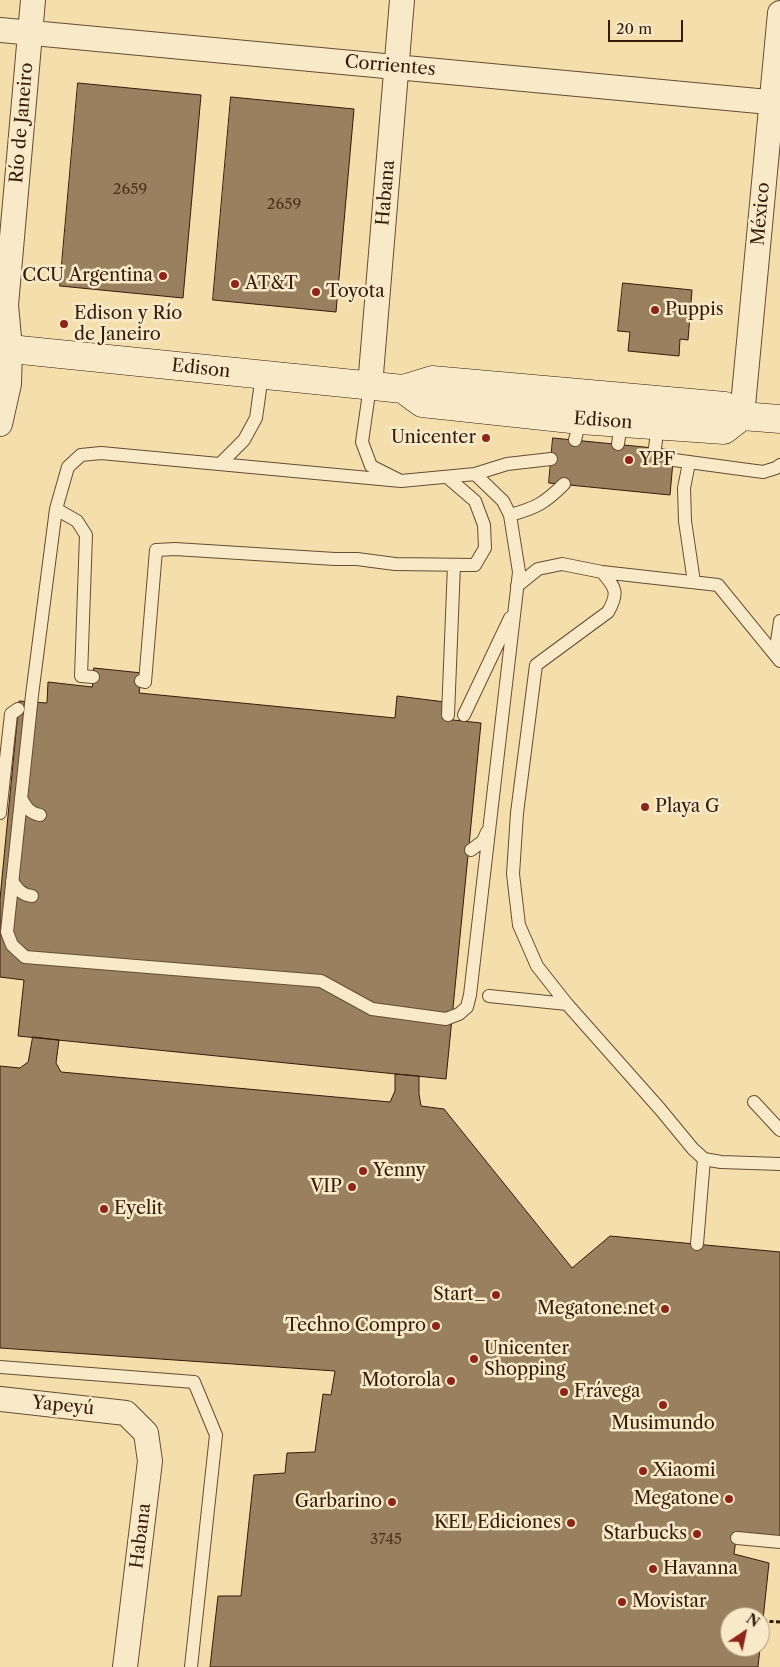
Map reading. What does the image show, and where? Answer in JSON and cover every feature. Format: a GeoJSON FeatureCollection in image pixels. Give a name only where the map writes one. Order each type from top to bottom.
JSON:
{"type":"FeatureCollection","features":[{"type":"Feature","properties":{"kind":"street","name":"Río de Janeiro"},"geometry":{"type":"LineString","coordinates":[[0,424],[9,384],[5,348],[6,305],[33,0]]}},
{"type":"Feature","properties":{"kind":"street","name":"Habana"},"geometry":{"type":"LineString","coordinates":[[370,386],[402,0]]}},
{"type":"Feature","properties":{"kind":"street","name":"México"},"geometry":{"type":"LineString","coordinates":[[742,416],[776,102],[780,13]]}},
{"type":"Feature","properties":{"kind":"street","name":"Corrientes"},"geometry":{"type":"LineString","coordinates":[[0,30],[776,102]]}},
{"type":"Feature","properties":{"kind":"street","name":"Edison"},"geometry":{"type":"LineString","coordinates":[[5,348],[403,389],[432,380],[725,406],[742,416],[780,419]]}},
{"type":"Feature","properties":{"kind":"street","name":"Edison"},"geometry":{"type":"LineString","coordinates":[[403,389],[422,403],[577,430],[656,437],[724,430],[742,416]]}},
{"type":"Feature","properties":{"kind":"street","name":"Yapeyú"},"geometry":{"type":"LineString","coordinates":[[0,1399],[126,1413]]}},
{"type":"Feature","properties":{"kind":"street","name":"Habana"},"geometry":{"type":"LineString","coordinates":[[124,1667],[150,1462],[146,1433],[126,1413]]}},
{"type":"Feature","properties":{"kind":"lane"},"geometry":{"type":"LineString","coordinates":[[220,464],[244,440],[256,418],[262,375]]}},
{"type":"Feature","properties":{"kind":"lane"},"geometry":{"type":"LineString","coordinates":[[370,386],[362,442],[371,466],[401,481]]}},
{"type":"Feature","properties":{"kind":"lane"},"geometry":{"type":"LineString","coordinates":[[475,474],[503,500],[510,515],[519,572],[467,1007],[459,1014],[446,1019],[372,1009],[321,981],[24,957],[12,945],[6,932],[32,695],[56,509],[68,467],[81,455],[101,453],[401,481],[475,474],[506,464],[551,459]]}},
{"type":"Feature","properties":{"kind":"lane"},"geometry":{"type":"LineString","coordinates":[[674,460],[763,472],[780,465]]}},
{"type":"Feature","properties":{"kind":"lane"},"geometry":{"type":"LineString","coordinates":[[689,463],[684,488],[684,520],[694,582]]}},
{"type":"Feature","properties":{"kind":"lane"},"geometry":{"type":"LineString","coordinates":[[141,682],[145,682],[156,550],[183,549],[335,560],[357,559],[395,564],[475,565],[485,548],[484,525],[475,501],[447,477]]}},
{"type":"Feature","properties":{"kind":"lane"},"geometry":{"type":"LineString","coordinates":[[510,515],[535,508],[550,498],[564,484]]}},
{"type":"Feature","properties":{"kind":"lane"},"geometry":{"type":"LineString","coordinates":[[56,509],[77,521],[86,535],[81,676],[93,678]]}},
{"type":"Feature","properties":{"kind":"lane"},"geometry":{"type":"LineString","coordinates":[[448,715],[454,564]]}},
{"type":"Feature","properties":{"kind":"lane"},"geometry":{"type":"LineString","coordinates":[[517,586],[538,569],[562,564],[602,572],[718,585],[777,658]]}},
{"type":"Feature","properties":{"kind":"lane"},"geometry":{"type":"LineString","coordinates":[[602,572],[613,585],[615,600],[608,612],[536,665],[517,813],[514,874],[519,925],[537,966],[567,1004],[660,1109],[693,1150],[704,1159],[721,1162],[780,1164]]}},
{"type":"Feature","properties":{"kind":"lane"},"geometry":{"type":"LineString","coordinates":[[464,715],[515,609]]}},
{"type":"Feature","properties":{"kind":"lane"},"geometry":{"type":"LineString","coordinates":[[777,658],[780,621]]}},
{"type":"Feature","properties":{"kind":"lane"},"geometry":{"type":"LineString","coordinates":[[0,813],[11,714],[18,710]]}},
{"type":"Feature","properties":{"kind":"lane"},"geometry":{"type":"LineString","coordinates":[[21,798],[25,807],[32,813],[40,815]]}},
{"type":"Feature","properties":{"kind":"lane"},"geometry":{"type":"LineString","coordinates":[[470,850],[483,842],[490,826]]}},
{"type":"Feature","properties":{"kind":"lane"},"geometry":{"type":"LineString","coordinates":[[12,881],[24,895],[32,896]]}},
{"type":"Feature","properties":{"kind":"lane"},"geometry":{"type":"LineString","coordinates":[[489,996],[567,1004]]}},
{"type":"Feature","properties":{"kind":"lane"},"geometry":{"type":"LineString","coordinates":[[754,1102],[780,1130]]}},
{"type":"Feature","properties":{"kind":"lane"},"geometry":{"type":"LineString","coordinates":[[697,1244],[704,1159]]}},
{"type":"Feature","properties":{"kind":"lane"},"geometry":{"type":"LineString","coordinates":[[0,1366],[194,1382],[216,1435],[191,1667]]}},
{"type":"Feature","properties":{"kind":"lane"},"geometry":{"type":"LineString","coordinates":[[737,1538],[780,1542]]}},
{"type":"Feature","properties":{"kind":"building"},"geometry":{"type":"Polygon","coordinates":[[[78,83],[201,95],[183,298],[60,286],[78,83]]]}},
{"type":"Feature","properties":{"kind":"building"},"geometry":{"type":"Polygon","coordinates":[[[231,97],[354,109],[336,312],[213,300],[231,97]]]}},
{"type":"Feature","properties":{"kind":"building","name":"Puppis"},"geometry":{"type":"Polygon","coordinates":[[[623,283],[692,290],[688,340],[680,339],[679,356],[628,351],[630,332],[618,331],[623,283]]]}},
{"type":"Feature","properties":{"kind":"building"},"geometry":{"type":"Polygon","coordinates":[[[553,438],[674,450],[670,495],[549,483],[553,438]]]}},
{"type":"Feature","properties":{"kind":"building"},"geometry":{"type":"Polygon","coordinates":[[[94,668],[142,673],[139,693],[395,718],[397,696],[445,702],[444,719],[481,723],[446,1079],[18,1036],[24,980],[0,977],[0,899],[19,701],[47,703],[48,682],[92,687],[94,668]]]}},
{"type":"Feature","properties":{"kind":"building","name":"Unicenter Shopping"},"geometry":{"type":"Polygon","coordinates":[[[33,1037],[59,1040],[56,1063],[61,1072],[390,1102],[395,1091],[395,1074],[419,1076],[421,1106],[444,1109],[572,1268],[610,1236],[780,1252],[780,1536],[737,1532],[734,1554],[769,1563],[764,1607],[720,1607],[720,1657],[759,1657],[758,1667],[210,1667],[218,1596],[241,1596],[254,1475],[285,1473],[287,1453],[315,1452],[323,1394],[331,1395],[335,1371],[0,1348],[0,1066],[20,1068],[28,1062],[33,1037]]]}},
{"type":"Feature","properties":{"kind":"place","name":"CCU Argentina"},"geometry":{"type":"Point","coordinates":[163,276]}},
{"type":"Feature","properties":{"kind":"place","name":"AT&T"},"geometry":{"type":"Point","coordinates":[235,284]}},
{"type":"Feature","properties":{"kind":"place","name":"Toyota"},"geometry":{"type":"Point","coordinates":[316,292]}},
{"type":"Feature","properties":{"kind":"place","name":"Puppis"},"geometry":{"type":"Point","coordinates":[655,310]}},
{"type":"Feature","properties":{"kind":"place","name":"Edison y Río de Janeiro"},"geometry":{"type":"Point","coordinates":[64,324]}},
{"type":"Feature","properties":{"kind":"place","name":"Unicenter"},"geometry":{"type":"Point","coordinates":[486,438]}},
{"type":"Feature","properties":{"kind":"place","name":"YPF"},"geometry":{"type":"Point","coordinates":[629,460]}},
{"type":"Feature","properties":{"kind":"place","name":"Playa G"},"geometry":{"type":"Point","coordinates":[645,807]}},
{"type":"Feature","properties":{"kind":"place","name":"Yenny"},"geometry":{"type":"Point","coordinates":[363,1171]}},
{"type":"Feature","properties":{"kind":"place","name":"VIP"},"geometry":{"type":"Point","coordinates":[352,1187]}},
{"type":"Feature","properties":{"kind":"place","name":"Eyelit"},"geometry":{"type":"Point","coordinates":[104,1209]}},
{"type":"Feature","properties":{"kind":"place","name":"Start_"},"geometry":{"type":"Point","coordinates":[496,1295]}},
{"type":"Feature","properties":{"kind":"place","name":"Megatone.net"},"geometry":{"type":"Point","coordinates":[665,1309]}},
{"type":"Feature","properties":{"kind":"place","name":"Techno Compro"},"geometry":{"type":"Point","coordinates":[436,1326]}},
{"type":"Feature","properties":{"kind":"place","name":"Unicenter Shopping"},"geometry":{"type":"Point","coordinates":[474,1359]}},
{"type":"Feature","properties":{"kind":"place","name":"Motorola"},"geometry":{"type":"Point","coordinates":[451,1381]}},
{"type":"Feature","properties":{"kind":"place","name":"Frávega"},"geometry":{"type":"Point","coordinates":[564,1392]}},
{"type":"Feature","properties":{"kind":"place","name":"Musimundo"},"geometry":{"type":"Point","coordinates":[663,1405]}},
{"type":"Feature","properties":{"kind":"place","name":"Xiaomi"},"geometry":{"type":"Point","coordinates":[643,1471]}},
{"type":"Feature","properties":{"kind":"place","name":"Megatone"},"geometry":{"type":"Point","coordinates":[729,1499]}},
{"type":"Feature","properties":{"kind":"place","name":"Garbarino"},"geometry":{"type":"Point","coordinates":[392,1502]}},
{"type":"Feature","properties":{"kind":"place","name":"KEL Ediciones"},"geometry":{"type":"Point","coordinates":[571,1523]}},
{"type":"Feature","properties":{"kind":"place","name":"Starbucks"},"geometry":{"type":"Point","coordinates":[697,1534]}},
{"type":"Feature","properties":{"kind":"place","name":"Havanna"},"geometry":{"type":"Point","coordinates":[653,1569]}},
{"type":"Feature","properties":{"kind":"place","name":"Movistar"},"geometry":{"type":"Point","coordinates":[622,1602]}}]}
